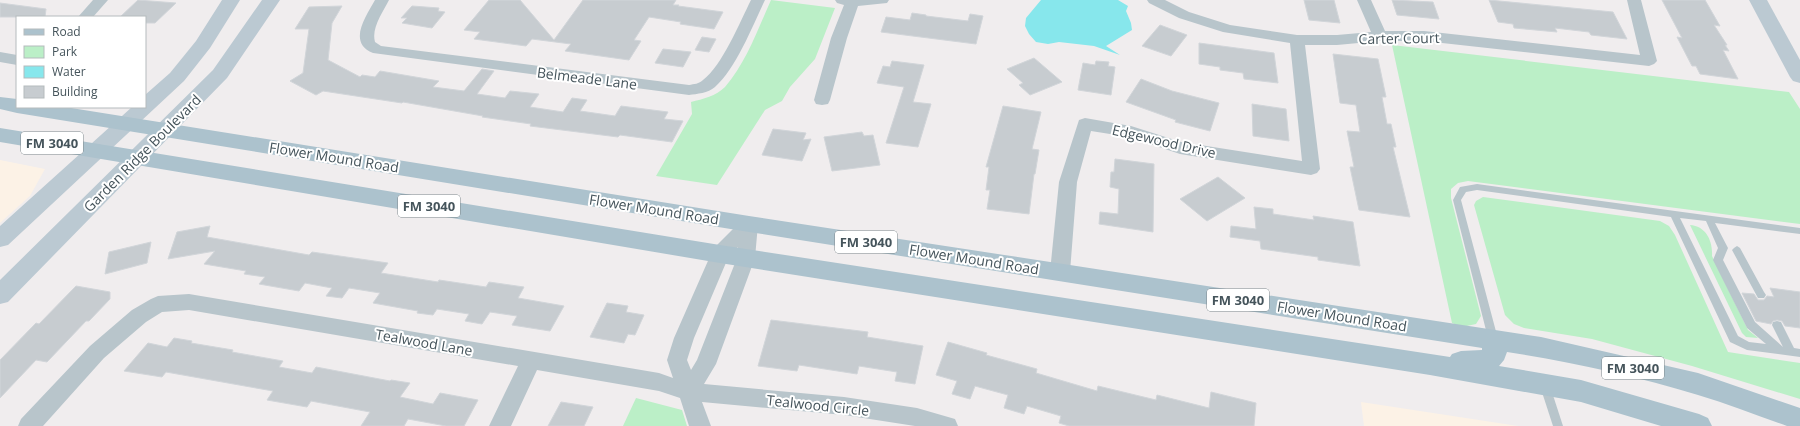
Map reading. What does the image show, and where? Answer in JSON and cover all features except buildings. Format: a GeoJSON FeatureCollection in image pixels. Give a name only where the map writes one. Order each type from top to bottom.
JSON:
{"type":"FeatureCollection","features":[{"type":"Feature","properties":{"kind":"main road","name":"Garden Ridge Boulevard"},"geometry":{"type":"LineString","coordinates":[[146,106],[190,62],[231,0]]}},
{"type":"Feature","properties":{"kind":"main road","name":"Garden Ridge Boulevard"},"geometry":{"type":"LineString","coordinates":[[0,295],[220,74],[272,0]]}},
{"type":"Feature","properties":{"kind":"main road"},"geometry":{"type":"LineString","coordinates":[[1758,0],[1800,77]]}},
{"type":"Feature","properties":{"kind":"main road"},"geometry":{"type":"LineString","coordinates":[[0,103],[16,106]]}},
{"type":"Feature","properties":{"kind":"main road","name":"Flower Mound Road"},"geometry":{"type":"LineString","coordinates":[[30,108],[749,224],[1493,339],[1589,357],[1698,384],[1800,419]]}},
{"type":"Feature","properties":{"kind":"main road","name":"Garden Ridge Boulevard"},"geometry":{"type":"LineString","coordinates":[[0,239],[144,108]]}},
{"type":"Feature","properties":{"kind":"main road","name":"FM 3040"},"geometry":{"type":"LineString","coordinates":[[0,135],[720,254],[1430,364],[1581,391],[1699,426]]}},
{"type":"Feature","properties":{"kind":"main road"},"geometry":{"type":"LineString","coordinates":[[1430,364],[1488,361],[1495,353],[1493,339]]}},
{"type":"Feature","properties":{"kind":"street"},"geometry":{"type":"LineString","coordinates":[[86,16],[101,0]]}},
{"type":"Feature","properties":{"kind":"street","name":"Belmeade Lane"},"geometry":{"type":"LineString","coordinates":[[382,0],[371,22],[366,37],[368,45],[378,50],[676,89],[694,90],[708,85],[718,76],[758,0]]}},
{"type":"Feature","properties":{"kind":"street"},"geometry":{"type":"LineString","coordinates":[[822,100],[848,1],[882,0]]}},
{"type":"Feature","properties":{"kind":"street","name":"Carter Court"},"geometry":{"type":"LineString","coordinates":[[1154,0],[1184,15],[1228,29],[1297,40],[1337,40],[1380,36],[1424,36],[1649,61],[1634,0]]}},
{"type":"Feature","properties":{"kind":"street"},"geometry":{"type":"LineString","coordinates":[[1364,0],[1380,36]]}},
{"type":"Feature","properties":{"kind":"street","name":"Edgewood Drive"},"geometry":{"type":"LineString","coordinates":[[1060,272],[1068,182],[1085,124],[1131,132],[1180,148],[1311,169],[1297,40]]}},
{"type":"Feature","properties":{"kind":"street"},"geometry":{"type":"LineString","coordinates":[[0,57],[16,60]]}},
{"type":"Feature","properties":{"kind":"street"},"geometry":{"type":"LineString","coordinates":[[700,426],[677,360],[684,338],[720,254],[749,224]]}},
{"type":"Feature","properties":{"kind":"street"},"geometry":{"type":"LineString","coordinates":[[688,392],[706,364],[746,258],[749,224]]}},
{"type":"Feature","properties":{"kind":"street","name":"Tealwood Lane"},"geometry":{"type":"LineString","coordinates":[[29,426],[98,352],[123,332],[139,316],[158,304],[189,302],[659,382],[688,392]]}},
{"type":"Feature","properties":{"kind":"street"},"geometry":{"type":"LineString","coordinates":[[500,426],[531,360]]}},
{"type":"Feature","properties":{"kind":"street","name":"Tealwood Circle"},"geometry":{"type":"LineString","coordinates":[[688,392],[844,406],[917,417],[947,426]]}},
{"type":"Feature","properties":{"kind":"lane"},"geometry":{"type":"LineString","coordinates":[[1493,339],[1457,200],[1463,189],[1477,187],[1800,231]]}},
{"type":"Feature","properties":{"kind":"lane"},"geometry":{"type":"LineString","coordinates":[[1674,214],[1734,339],[1747,346],[1795,353]]}},
{"type":"Feature","properties":{"kind":"lane"},"geometry":{"type":"LineString","coordinates":[[1709,219],[1723,248],[1718,260],[1751,325],[1779,350]]}},
{"type":"Feature","properties":{"kind":"lane"},"geometry":{"type":"LineString","coordinates":[[1738,250],[1761,296]]}},
{"type":"Feature","properties":{"kind":"lane"},"geometry":{"type":"LineString","coordinates":[[1777,325],[1795,353]]}},
{"type":"Feature","properties":{"kind":"lane"},"geometry":{"type":"LineString","coordinates":[[1544,385],[1558,426]]}},
{"type":"Feature","properties":{"kind":"shaded area"},"geometry":{"type":"Polygon","coordinates":[[[0,160],[45,169],[30,196],[0,223],[0,160]]]}},
{"type":"Feature","properties":{"kind":"shaded area"},"geometry":{"type":"Polygon","coordinates":[[[1361,402],[1518,426],[1364,426],[1361,402]]]}},
{"type":"Feature","properties":{"kind":"green space"},"geometry":{"type":"Polygon","coordinates":[[[771,0],[835,8],[815,59],[790,87],[782,101],[765,110],[717,185],[656,176],[692,114],[691,102],[709,97],[718,93],[725,87],[745,57],[771,0]]]}},
{"type":"Feature","properties":{"kind":"green space"},"geometry":{"type":"Polygon","coordinates":[[[1392,45],[1789,92],[1800,109],[1800,224],[1468,181],[1458,183],[1451,189],[1451,198],[1481,316],[1476,324],[1462,327],[1452,323],[1392,45]]]}},
{"type":"Feature","properties":{"kind":"green space"},"geometry":{"type":"Polygon","coordinates":[[[1483,197],[1660,221],[1669,226],[1675,235],[1728,352],[1800,363],[1800,399],[1692,366],[1592,339],[1524,328],[1514,324],[1505,315],[1474,205],[1476,201],[1483,197]]]}},
{"type":"Feature","properties":{"kind":"green space"},"geometry":{"type":"Polygon","coordinates":[[[1690,225],[1700,228],[1707,235],[1710,240],[1712,256],[1748,330],[1758,338],[1746,337],[1742,333],[1690,225]]]}},
{"type":"Feature","properties":{"kind":"green space"},"geometry":{"type":"Polygon","coordinates":[[[636,398],[682,410],[687,426],[623,426],[636,398]]]}},
{"type":"Feature","properties":{"kind":"water"},"geometry":{"type":"Polygon","coordinates":[[[1041,0],[1118,0],[1128,6],[1126,11],[1132,30],[1106,46],[1120,55],[1094,46],[1059,42],[1048,44],[1036,42],[1029,34],[1025,26],[1026,18],[1041,0]]]}}]}
